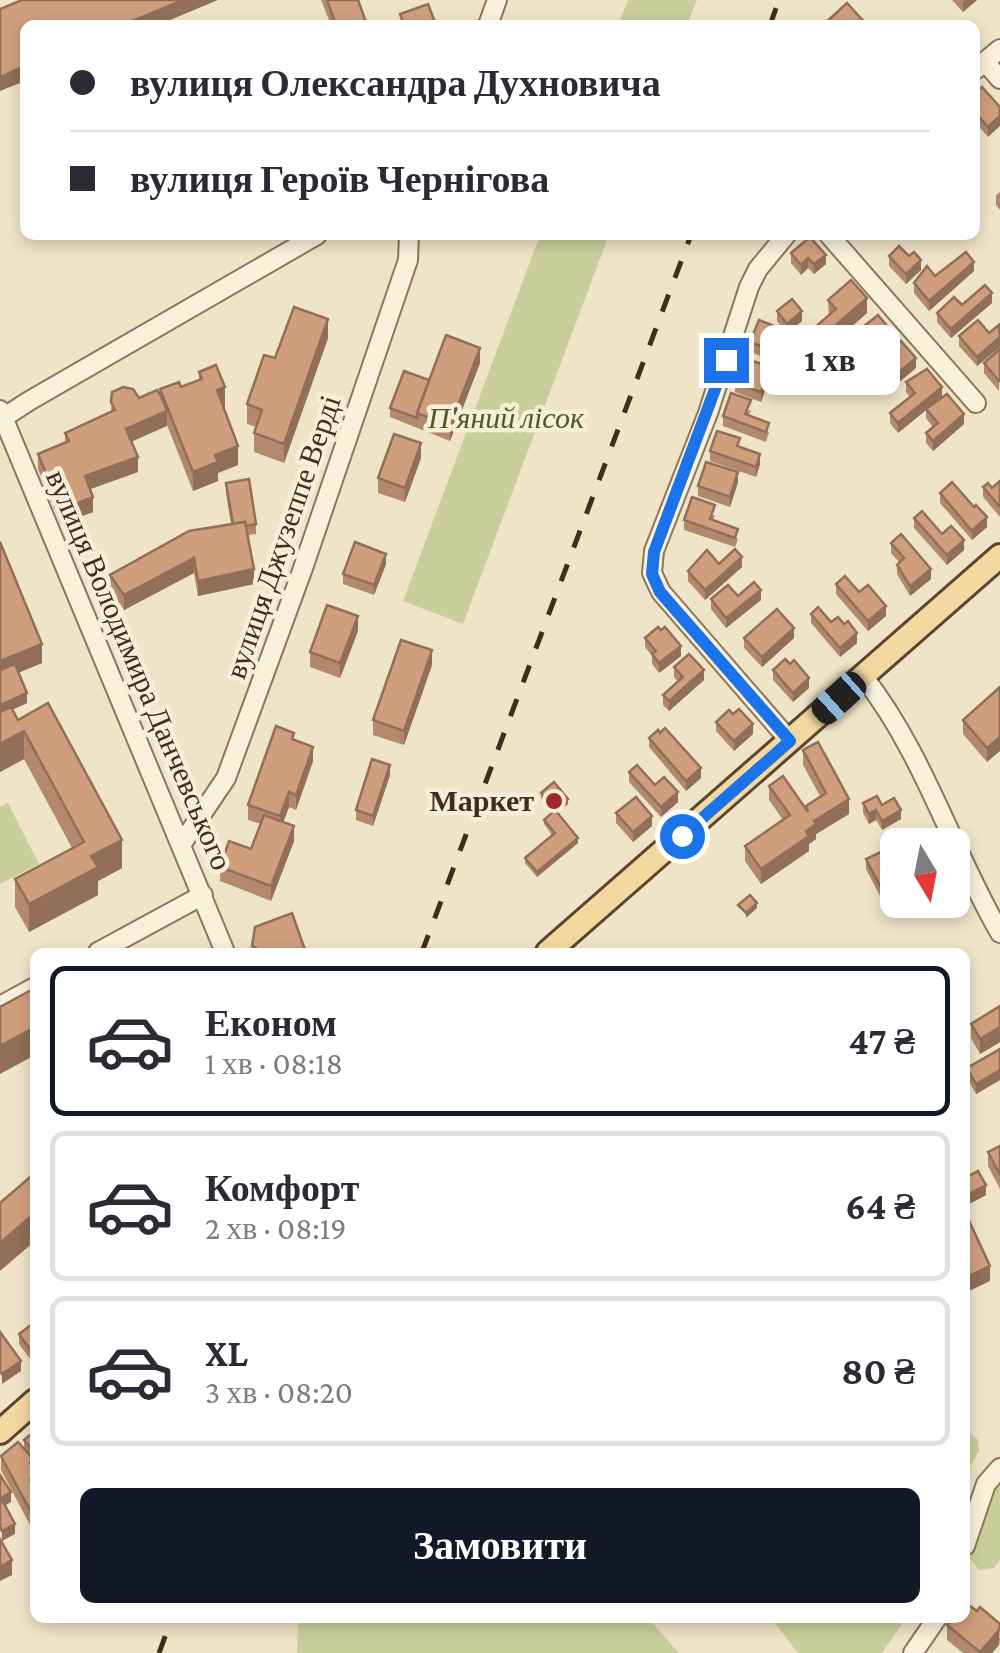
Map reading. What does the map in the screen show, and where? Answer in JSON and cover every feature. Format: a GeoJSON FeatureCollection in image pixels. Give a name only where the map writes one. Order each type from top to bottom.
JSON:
{"type":"FeatureCollection","features":[{"type":"Feature","properties":{"kind":"main road"},"geometry":{"type":"LineString","coordinates":[[553,948],[1000,556]]}},
{"type":"Feature","properties":{"kind":"main road"},"geometry":{"type":"LineString","coordinates":[[0,1432],[30,1405]]}},
{"type":"Feature","properties":{"kind":"street"},"geometry":{"type":"LineString","coordinates":[[1000,48],[980,66],[1000,79]]}},
{"type":"Feature","properties":{"kind":"street"},"geometry":{"type":"LineString","coordinates":[[2,414],[308,240]]}},
{"type":"Feature","properties":{"kind":"street","name":"вулиця Джузеппе Верді"},"geometry":{"type":"LineString","coordinates":[[181,846],[226,778],[302,572],[403,276],[410,240]]}},
{"type":"Feature","properties":{"kind":"street"},"geometry":{"type":"LineString","coordinates":[[782,240],[758,269],[749,288],[708,413],[654,552],[652,574],[660,592],[790,741]]}},
{"type":"Feature","properties":{"kind":"street"},"geometry":{"type":"LineString","coordinates":[[833,240],[976,403]]}},
{"type":"Feature","properties":{"kind":"street","name":"вулиця Володимира Данчевського"},"geometry":{"type":"LineString","coordinates":[[2,414],[224,948]]}},
{"type":"Feature","properties":{"kind":"street"},"geometry":{"type":"LineString","coordinates":[[863,676],[885,705],[925,775],[968,876],[1000,933]]}},
{"type":"Feature","properties":{"kind":"street"},"geometry":{"type":"LineString","coordinates":[[105,948],[203,895]]}},
{"type":"Feature","properties":{"kind":"street"},"geometry":{"type":"LineString","coordinates":[[0,1006],[30,990]]}},
{"type":"Feature","properties":{"kind":"street"},"geometry":{"type":"LineString","coordinates":[[970,1531],[986,1484],[1000,1468]]}},
{"type":"Feature","properties":{"kind":"street"},"geometry":{"type":"LineString","coordinates":[[913,1653],[934,1623]]}},
{"type":"Feature","properties":{"kind":"green space"},"geometry":{"type":"Polygon","coordinates":[[[628,0],[697,0],[689,20],[620,20],[628,0]]]}},
{"type":"Feature","properties":{"kind":"green space","name":"П'яний лісок"},"geometry":{"type":"Polygon","coordinates":[[[538,240],[607,240],[463,624],[403,601],[538,240]]]}},
{"type":"Feature","properties":{"kind":"green space"},"geometry":{"type":"Polygon","coordinates":[[[8,803],[39,864],[0,884],[0,807],[8,803]]]}},
{"type":"Feature","properties":{"kind":"green space"},"geometry":{"type":"Polygon","coordinates":[[[970,1433],[978,1440],[979,1451],[970,1466],[970,1433]]]}},
{"type":"Feature","properties":{"kind":"green space"},"geometry":{"type":"Polygon","coordinates":[[[1000,1481],[1000,1560],[994,1568],[979,1570],[970,1558],[979,1522],[1000,1481]]]}},
{"type":"Feature","properties":{"kind":"green space"},"geometry":{"type":"Polygon","coordinates":[[[298,1623],[652,1623],[679,1653],[297,1653],[298,1623]]]}},
{"type":"Feature","properties":{"kind":"green space"},"geometry":{"type":"Polygon","coordinates":[[[775,1623],[903,1623],[882,1653],[798,1653],[775,1623]]]}},
{"type":"Feature","properties":{"kind":"building"},"geometry":{"type":"Polygon","coordinates":[[[22,0],[183,0],[135,20],[20,20],[20,68],[0,77],[0,9],[22,0]]]}},
{"type":"Feature","properties":{"kind":"building"},"geometry":{"type":"Polygon","coordinates":[[[327,0],[358,0],[365,20],[334,20],[327,0]]]}},
{"type":"Feature","properties":{"kind":"building"},"geometry":{"type":"Polygon","coordinates":[[[847,3],[862,20],[828,20],[847,3]]]}},
{"type":"Feature","properties":{"kind":"building"},"geometry":{"type":"Polygon","coordinates":[[[428,4],[434,20],[402,20],[400,14],[428,4]]]}},
{"type":"Feature","properties":{"kind":"building"},"geometry":{"type":"Polygon","coordinates":[[[980,89],[1000,107],[1000,116],[988,127],[980,118],[980,89]]]}},
{"type":"Feature","properties":{"kind":"building"},"geometry":{"type":"Polygon","coordinates":[[[806,240],[813,240],[826,255],[814,264],[808,258],[801,265],[791,253],[806,240]]]}},
{"type":"Feature","properties":{"kind":"building"},"geometry":{"type":"Polygon","coordinates":[[[899,246],[909,256],[914,252],[921,260],[906,274],[889,256],[899,246]]]}},
{"type":"Feature","properties":{"kind":"building"},"geometry":{"type":"Polygon","coordinates":[[[966,252],[974,262],[929,301],[914,283],[927,266],[935,276],[966,252]]]}},
{"type":"Feature","properties":{"kind":"building"},"geometry":{"type":"Polygon","coordinates":[[[851,280],[867,298],[803,354],[795,345],[836,309],[828,300],[851,280]]]}},
{"type":"Feature","properties":{"kind":"building"},"geometry":{"type":"Polygon","coordinates":[[[985,285],[992,293],[951,329],[937,313],[954,297],[962,305],[985,285]]]}},
{"type":"Feature","properties":{"kind":"building"},"geometry":{"type":"Polygon","coordinates":[[[792,299],[802,311],[787,324],[777,311],[792,299]]]}},
{"type":"Feature","properties":{"kind":"building"},"geometry":{"type":"Polygon","coordinates":[[[294,307],[328,319],[284,444],[254,433],[262,410],[247,404],[264,355],[275,358],[294,307]]]}},
{"type":"Feature","properties":{"kind":"building"},"geometry":{"type":"Polygon","coordinates":[[[878,315],[894,334],[861,361],[854,354],[868,343],[858,331],[878,315]]]}},
{"type":"Feature","properties":{"kind":"building"},"geometry":{"type":"Polygon","coordinates":[[[759,320],[779,328],[771,350],[750,342],[759,320]]]}},
{"type":"Feature","properties":{"kind":"building"},"geometry":{"type":"Polygon","coordinates":[[[978,320],[989,333],[999,325],[1000,337],[977,357],[959,336],[978,320]]]}},
{"type":"Feature","properties":{"kind":"building"},"geometry":{"type":"Polygon","coordinates":[[[446,335],[480,348],[450,426],[417,413],[446,335]]]}},
{"type":"Feature","properties":{"kind":"building"},"geometry":{"type":"Polygon","coordinates":[[[901,341],[916,358],[892,378],[883,368],[889,363],[883,356],[901,341]]]}},
{"type":"Feature","properties":{"kind":"building"},"geometry":{"type":"Polygon","coordinates":[[[1000,349],[1000,380],[999,381],[984,363],[1000,349]]]}},
{"type":"Feature","properties":{"kind":"building"},"geometry":{"type":"Polygon","coordinates":[[[744,358],[770,367],[761,392],[735,383],[744,358]]]}},
{"type":"Feature","properties":{"kind":"building"},"geometry":{"type":"Polygon","coordinates":[[[216,365],[225,387],[217,390],[238,446],[215,455],[218,462],[193,472],[160,389],[202,379],[199,372],[216,365]]]}},
{"type":"Feature","properties":{"kind":"building"},"geometry":{"type":"Polygon","coordinates":[[[927,369],[942,387],[898,423],[890,413],[915,393],[906,382],[927,369]]]}},
{"type":"Feature","properties":{"kind":"building"},"geometry":{"type":"Polygon","coordinates":[[[404,371],[429,380],[417,418],[390,408],[404,371]]]}},
{"type":"Feature","properties":{"kind":"building"},"geometry":{"type":"Polygon","coordinates":[[[123,387],[133,389],[139,398],[157,390],[167,411],[126,429],[138,457],[85,476],[93,497],[61,510],[38,454],[69,441],[65,433],[115,410],[112,392],[123,387]]]}},
{"type":"Feature","properties":{"kind":"building"},"geometry":{"type":"Polygon","coordinates":[[[731,393],[751,400],[745,414],[769,423],[766,432],[723,416],[731,393]]]}},
{"type":"Feature","properties":{"kind":"building"},"geometry":{"type":"Polygon","coordinates":[[[947,394],[964,414],[933,441],[926,433],[938,423],[926,409],[947,394]]]}},
{"type":"Feature","properties":{"kind":"building"},"geometry":{"type":"Polygon","coordinates":[[[717,431],[740,438],[737,446],[760,454],[756,467],[710,451],[717,431]]]}},
{"type":"Feature","properties":{"kind":"building"},"geometry":{"type":"Polygon","coordinates":[[[394,434],[421,443],[405,488],[378,478],[394,434]]]}},
{"type":"Feature","properties":{"kind":"building"},"geometry":{"type":"Polygon","coordinates":[[[706,462],[738,472],[730,497],[698,486],[706,462]]]}},
{"type":"Feature","properties":{"kind":"building"},"geometry":{"type":"Polygon","coordinates":[[[249,479],[256,524],[233,524],[226,483],[249,479]]]}},
{"type":"Feature","properties":{"kind":"building"},"geometry":{"type":"Polygon","coordinates":[[[1000,481],[1000,507],[983,487],[988,483],[992,488],[1000,481]]]}},
{"type":"Feature","properties":{"kind":"building"},"geometry":{"type":"Polygon","coordinates":[[[952,482],[987,517],[972,531],[940,493],[952,482]]]}},
{"type":"Feature","properties":{"kind":"building"},"geometry":{"type":"Polygon","coordinates":[[[692,497],[715,505],[710,519],[738,529],[735,538],[684,520],[692,497]]]}},
{"type":"Feature","properties":{"kind":"building"},"geometry":{"type":"Polygon","coordinates":[[[922,511],[942,534],[951,526],[964,540],[947,555],[914,518],[922,511]]]}},
{"type":"Feature","properties":{"kind":"building"},"geometry":{"type":"Polygon","coordinates":[[[245,522],[254,569],[198,581],[194,558],[124,595],[110,575],[189,531],[245,522]]]}},
{"type":"Feature","properties":{"kind":"building"},"geometry":{"type":"Polygon","coordinates":[[[901,534],[931,569],[910,586],[897,565],[904,558],[891,543],[901,534]]]}},
{"type":"Feature","properties":{"kind":"building"},"geometry":{"type":"Polygon","coordinates":[[[0,542],[42,644],[0,661],[0,542]]]}},
{"type":"Feature","properties":{"kind":"building"},"geometry":{"type":"Polygon","coordinates":[[[355,542],[386,554],[374,585],[343,574],[355,542]]]}},
{"type":"Feature","properties":{"kind":"building"},"geometry":{"type":"Polygon","coordinates":[[[735,549],[742,557],[705,590],[688,571],[707,550],[719,564],[735,549]]]}},
{"type":"Feature","properties":{"kind":"building"},"geometry":{"type":"Polygon","coordinates":[[[845,576],[859,592],[868,585],[886,606],[868,621],[836,584],[845,576]]]}},
{"type":"Feature","properties":{"kind":"building"},"geometry":{"type":"Polygon","coordinates":[[[754,582],[761,590],[726,618],[711,599],[728,585],[738,596],[754,582]]]}},
{"type":"Feature","properties":{"kind":"building"},"geometry":{"type":"Polygon","coordinates":[[[327,605],[358,616],[340,663],[310,652],[327,605]]]}},
{"type":"Feature","properties":{"kind":"building"},"geometry":{"type":"Polygon","coordinates":[[[818,607],[831,622],[838,617],[844,624],[848,621],[857,633],[840,648],[811,614],[818,607]]]}},
{"type":"Feature","properties":{"kind":"building"},"geometry":{"type":"Polygon","coordinates":[[[777,609],[794,628],[762,657],[744,638],[777,609]]]}},
{"type":"Feature","properties":{"kind":"building"},"geometry":{"type":"Polygon","coordinates":[[[658,627],[665,627],[681,646],[659,663],[652,654],[656,651],[645,638],[658,627]]]}},
{"type":"Feature","properties":{"kind":"building"},"geometry":{"type":"Polygon","coordinates":[[[401,640],[432,650],[404,731],[373,720],[401,640]]]}},
{"type":"Feature","properties":{"kind":"building"},"geometry":{"type":"Polygon","coordinates":[[[689,654],[704,670],[669,701],[663,695],[683,677],[674,667],[689,654]]]}},
{"type":"Feature","properties":{"kind":"building"},"geometry":{"type":"Polygon","coordinates":[[[785,659],[790,664],[794,660],[809,678],[793,693],[773,670],[785,659]]]}},
{"type":"Feature","properties":{"kind":"building"},"geometry":{"type":"Polygon","coordinates":[[[15,664],[27,693],[0,705],[0,670],[15,664]]]}},
{"type":"Feature","properties":{"kind":"building"},"geometry":{"type":"Polygon","coordinates":[[[1000,687],[1000,737],[987,748],[963,720],[1000,687]]]}},
{"type":"Feature","properties":{"kind":"building"},"geometry":{"type":"Polygon","coordinates":[[[48,703],[122,840],[91,856],[98,867],[29,904],[15,879],[84,842],[24,731],[0,744],[0,712],[11,707],[18,720],[48,703]]]}},
{"type":"Feature","properties":{"kind":"building"},"geometry":{"type":"Polygon","coordinates":[[[739,709],[753,724],[734,741],[716,722],[729,710],[733,714],[739,709]]]}},
{"type":"Feature","properties":{"kind":"building"},"geometry":{"type":"Polygon","coordinates":[[[276,726],[294,733],[292,739],[313,747],[296,795],[289,792],[280,816],[248,805],[276,726]]]}},
{"type":"Feature","properties":{"kind":"building"},"geometry":{"type":"Polygon","coordinates":[[[665,728],[701,768],[686,781],[649,738],[665,728]]]}},
{"type":"Feature","properties":{"kind":"building"},"geometry":{"type":"Polygon","coordinates":[[[818,742],[849,799],[814,821],[816,824],[806,831],[809,836],[761,869],[745,846],[790,815],[769,786],[783,776],[808,812],[806,806],[826,793],[803,750],[818,742]]]}},
{"type":"Feature","properties":{"kind":"building"},"geometry":{"type":"Polygon","coordinates":[[[372,759],[390,765],[373,816],[356,810],[372,759]]]}},
{"type":"Feature","properties":{"kind":"building"},"geometry":{"type":"Polygon","coordinates":[[[637,765],[655,785],[664,777],[678,792],[661,807],[629,772],[637,765]]]}},
{"type":"Feature","properties":{"kind":"building","name":"Маркет"},"geometry":{"type":"Polygon","coordinates":[[[554,782],[568,799],[555,810],[541,793],[554,782]]]}},
{"type":"Feature","properties":{"kind":"building"},"geometry":{"type":"Polygon","coordinates":[[[877,796],[882,805],[894,798],[901,810],[882,821],[876,810],[869,814],[863,803],[877,796]]]}},
{"type":"Feature","properties":{"kind":"building"},"geometry":{"type":"Polygon","coordinates":[[[636,797],[652,816],[633,832],[616,813],[636,797]]]}},
{"type":"Feature","properties":{"kind":"building"},"geometry":{"type":"Polygon","coordinates":[[[555,810],[578,838],[537,872],[525,858],[555,833],[544,820],[555,810]]]}},
{"type":"Feature","properties":{"kind":"building"},"geometry":{"type":"Polygon","coordinates":[[[264,815],[294,826],[271,886],[220,867],[229,841],[251,849],[264,815]]]}},
{"type":"Feature","properties":{"kind":"building"},"geometry":{"type":"Polygon","coordinates":[[[880,852],[880,886],[866,859],[880,852]]]}},
{"type":"Feature","properties":{"kind":"building"},"geometry":{"type":"Polygon","coordinates":[[[750,895],[757,903],[746,913],[738,905],[750,895]]]}},
{"type":"Feature","properties":{"kind":"building"},"geometry":{"type":"Polygon","coordinates":[[[292,913],[304,948],[256,948],[252,946],[255,927],[292,913]]]}},
{"type":"Feature","properties":{"kind":"building"},"geometry":{"type":"Polygon","coordinates":[[[30,991],[30,1030],[0,1046],[0,1007],[30,991]]]}},
{"type":"Feature","properties":{"kind":"building"},"geometry":{"type":"Polygon","coordinates":[[[1000,1006],[1000,1027],[980,1039],[971,1024],[1000,1006]]]}},
{"type":"Feature","properties":{"kind":"building"},"geometry":{"type":"Polygon","coordinates":[[[1000,1049],[1000,1070],[976,1084],[970,1066],[1000,1049]]]}},
{"type":"Feature","properties":{"kind":"building"},"geometry":{"type":"Polygon","coordinates":[[[1000,1146],[1000,1175],[988,1152],[1000,1146]]]}},
{"type":"Feature","properties":{"kind":"building"},"geometry":{"type":"Polygon","coordinates":[[[978,1171],[986,1185],[970,1193],[970,1175],[978,1171]]]}},
{"type":"Feature","properties":{"kind":"building"},"geometry":{"type":"Polygon","coordinates":[[[30,1177],[30,1217],[0,1243],[0,1203],[30,1177]]]}},
{"type":"Feature","properties":{"kind":"building"},"geometry":{"type":"Polygon","coordinates":[[[970,1223],[990,1266],[970,1276],[970,1223]]]}},
{"type":"Feature","properties":{"kind":"building"},"geometry":{"type":"Polygon","coordinates":[[[30,1326],[30,1350],[19,1334],[30,1326]]]}},
{"type":"Feature","properties":{"kind":"building"},"geometry":{"type":"Polygon","coordinates":[[[0,1332],[21,1361],[2,1374],[0,1371],[0,1332]]]}},
{"type":"Feature","properties":{"kind":"building"},"geometry":{"type":"Polygon","coordinates":[[[18,1442],[30,1456],[30,1510],[1,1456],[18,1442]]]}},
{"type":"Feature","properties":{"kind":"building"},"geometry":{"type":"Polygon","coordinates":[[[0,1475],[11,1492],[1,1498],[15,1524],[2,1531],[0,1527],[0,1475]]]}},
{"type":"Feature","properties":{"kind":"building"},"geometry":{"type":"Polygon","coordinates":[[[0,1539],[12,1560],[0,1567],[0,1539]]]}},
{"type":"Feature","properties":{"kind":"building"},"geometry":{"type":"Polygon","coordinates":[[[970,1606],[977,1611],[980,1607],[1000,1624],[980,1652],[947,1625],[970,1623],[970,1606]]]}},
{"type":"Feature","properties":{"kind":"railway"},"geometry":{"type":"LineString","coordinates":[[772,20],[779,0]]}},
{"type":"Feature","properties":{"kind":"railway"},"geometry":{"type":"LineString","coordinates":[[424,948],[689,240]]}},
{"type":"Feature","properties":{"kind":"railway"},"geometry":{"type":"LineString","coordinates":[[159,1653],[170,1623]]}},
{"type":"Feature","properties":{"kind":"place","name":"Маркет"},"geometry":{"type":"Point","coordinates":[554,801]}},
{"type":"Feature","properties":{"kind":"route"},"geometry":{"type":"LineString","coordinates":[[682,836],[790,741],[660,592],[652,574],[654,552],[726,360]]}}]}
